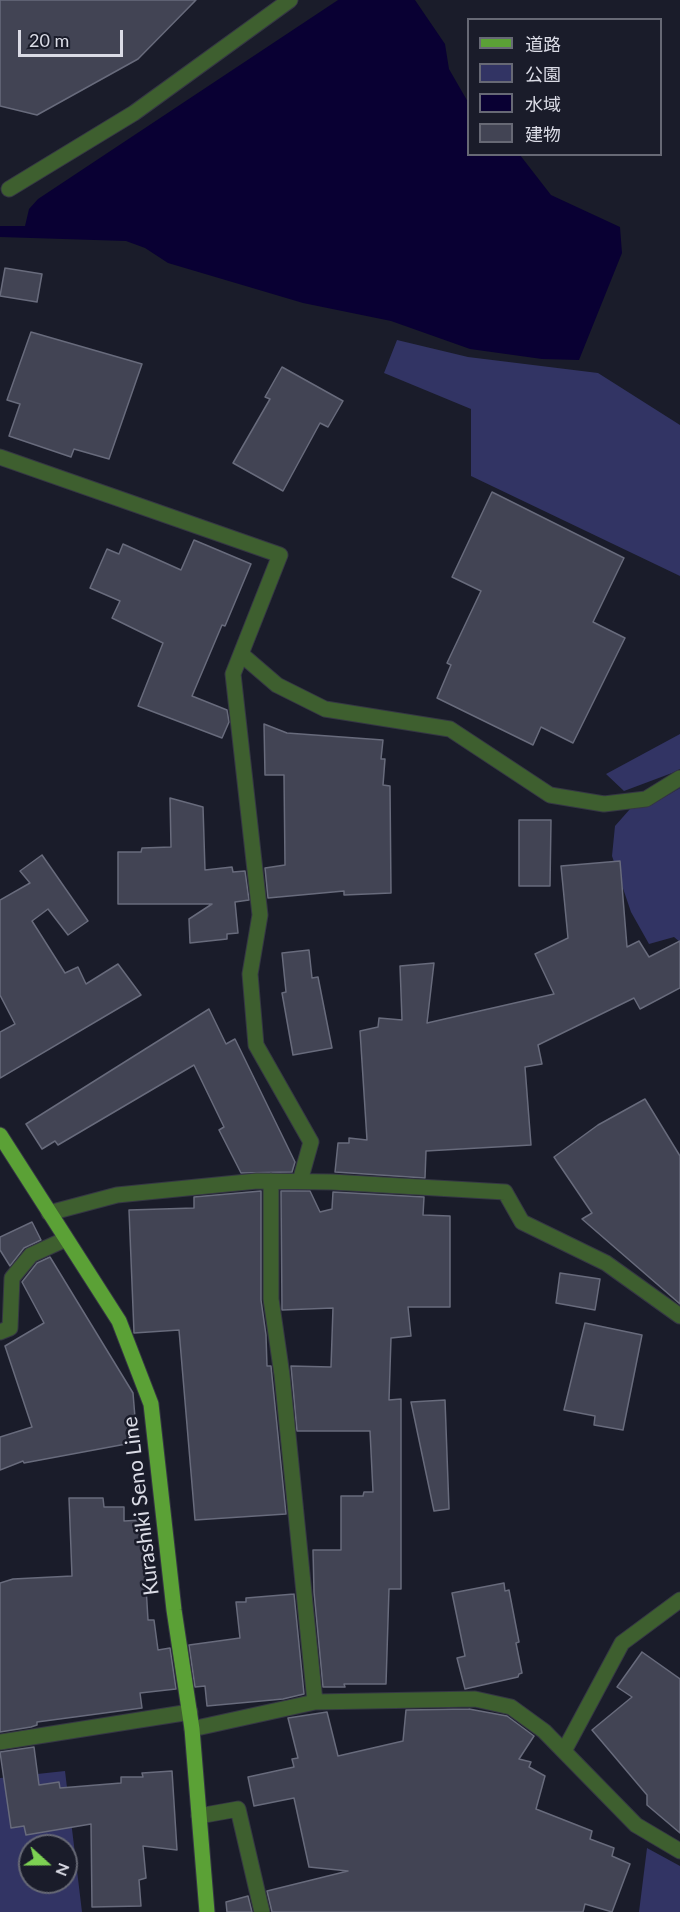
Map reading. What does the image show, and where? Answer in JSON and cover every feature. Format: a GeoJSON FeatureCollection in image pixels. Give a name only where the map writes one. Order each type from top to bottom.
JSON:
{"type":"FeatureCollection","features":[{"type":"Feature","properties":{"kind":"main road","name":"Kurashiki Seno Line"},"geometry":{"type":"LineString","coordinates":[[0,1135],[119,1321],[151,1404],[174,1610],[192,1729],[207,1912]]}},
{"type":"Feature","properties":{"kind":"street"},"geometry":{"type":"LineString","coordinates":[[9,189],[134,113],[290,0]]}},
{"type":"Feature","properties":{"kind":"street"},"geometry":{"type":"LineString","coordinates":[[0,458],[280,555],[233,674],[260,915],[250,974],[256,1045],[311,1142],[300,1181]]}},
{"type":"Feature","properties":{"kind":"street"},"geometry":{"type":"LineString","coordinates":[[241,654],[277,685],[325,709],[450,729],[550,795],[604,804],[646,799],[680,778]]}},
{"type":"Feature","properties":{"kind":"street"},"geometry":{"type":"LineString","coordinates":[[271,1181],[271,1299],[282,1375],[315,1702]]}},
{"type":"Feature","properties":{"kind":"street"},"geometry":{"type":"LineString","coordinates":[[49,1213],[117,1195],[271,1181],[505,1192],[522,1222],[606,1263],[680,1316]]}},
{"type":"Feature","properties":{"kind":"street"},"geometry":{"type":"LineString","coordinates":[[0,1332],[10,1328],[12,1278],[31,1256],[66,1239]]}},
{"type":"Feature","properties":{"kind":"street"},"geometry":{"type":"LineString","coordinates":[[564,1751],[622,1643],[680,1600]]}},
{"type":"Feature","properties":{"kind":"street"},"geometry":{"type":"LineString","coordinates":[[192,1729],[315,1702],[475,1699],[511,1707],[544,1731],[636,1826],[680,1851]]}},
{"type":"Feature","properties":{"kind":"street"},"geometry":{"type":"LineString","coordinates":[[0,1742],[190,1712]]}},
{"type":"Feature","properties":{"kind":"street"},"geometry":{"type":"LineString","coordinates":[[199,1816],[238,1809],[262,1912]]}},
{"type":"Feature","properties":{"kind":"green space"},"geometry":{"type":"Polygon","coordinates":[[[397,340],[468,357],[598,373],[680,425],[680,576],[471,476],[471,409],[384,373],[397,340]]]}},
{"type":"Feature","properties":{"kind":"green space"},"geometry":{"type":"Polygon","coordinates":[[[680,734],[680,769],[624,791],[606,774],[680,734]]]}},
{"type":"Feature","properties":{"kind":"green space"},"geometry":{"type":"Polygon","coordinates":[[[680,788],[680,942],[674,937],[649,944],[631,912],[612,856],[615,826],[630,809],[651,805],[680,788]]]}},
{"type":"Feature","properties":{"kind":"green space"},"geometry":{"type":"Polygon","coordinates":[[[65,1771],[73,1834],[18,1834],[18,1894],[78,1894],[78,1879],[82,1912],[0,1912],[0,1778],[65,1771]]]}},
{"type":"Feature","properties":{"kind":"green space"},"geometry":{"type":"Polygon","coordinates":[[[647,1848],[680,1866],[680,1912],[639,1912],[647,1848]]]}},
{"type":"Feature","properties":{"kind":"water"},"geometry":{"type":"Polygon","coordinates":[[[338,0],[415,0],[445,44],[449,69],[467,100],[467,156],[521,156],[551,195],[620,227],[622,253],[579,360],[542,359],[470,349],[391,321],[303,303],[168,263],[145,248],[126,241],[0,237],[0,226],[25,226],[29,209],[38,199],[338,0]]]}},
{"type":"Feature","properties":{"kind":"building"},"geometry":{"type":"Polygon","coordinates":[[[0,0],[196,0],[138,59],[37,115],[0,106],[0,0]]]}},
{"type":"Feature","properties":{"kind":"building"},"geometry":{"type":"Polygon","coordinates":[[[5,268],[42,274],[37,302],[0,296],[5,268]]]}},
{"type":"Feature","properties":{"kind":"building"},"geometry":{"type":"Polygon","coordinates":[[[31,332],[142,364],[109,459],[74,449],[71,457],[9,436],[20,404],[7,400],[31,332]]]}},
{"type":"Feature","properties":{"kind":"building"},"geometry":{"type":"Polygon","coordinates":[[[282,367],[343,401],[328,427],[320,423],[283,491],[233,463],[270,399],[265,397],[282,367]]]}},
{"type":"Feature","properties":{"kind":"building"},"geometry":{"type":"Polygon","coordinates":[[[492,492],[624,558],[593,622],[625,638],[573,743],[541,727],[533,745],[437,698],[451,665],[447,663],[481,591],[452,577],[492,492]]]}},
{"type":"Feature","properties":{"kind":"building"},"geometry":{"type":"Polygon","coordinates":[[[194,540],[251,564],[192,696],[227,710],[229,722],[222,738],[138,706],[163,643],[112,618],[120,601],[90,588],[107,549],[119,554],[123,544],[181,570],[194,540]]]}},
{"type":"Feature","properties":{"kind":"building"},"geometry":{"type":"Polygon","coordinates":[[[264,724],[287,733],[383,740],[381,759],[385,759],[383,785],[390,786],[391,893],[344,895],[344,891],[268,898],[265,868],[285,865],[284,775],[265,775],[264,724]]]}},
{"type":"Feature","properties":{"kind":"building"},"geometry":{"type":"Polygon","coordinates":[[[170,798],[203,807],[205,870],[232,867],[233,872],[245,871],[249,900],[235,902],[238,933],[227,934],[227,939],[190,943],[189,919],[212,904],[118,904],[118,852],[141,852],[142,848],[171,847],[170,798]]]}},
{"type":"Feature","properties":{"kind":"building"},"geometry":{"type":"Polygon","coordinates":[[[519,820],[551,820],[550,886],[519,886],[519,820]]]}},
{"type":"Feature","properties":{"kind":"building"},"geometry":{"type":"Polygon","coordinates":[[[42,855],[88,921],[68,935],[48,909],[32,921],[65,973],[78,967],[86,984],[118,964],[141,995],[0,1078],[0,1032],[15,1024],[0,995],[0,900],[30,883],[20,871],[42,855]]]}},
{"type":"Feature","properties":{"kind":"building"},"geometry":{"type":"Polygon","coordinates":[[[620,861],[627,947],[639,941],[649,957],[680,941],[680,988],[640,1009],[634,998],[538,1045],[542,1064],[525,1067],[531,1145],[426,1151],[425,1178],[335,1172],[338,1143],[349,1143],[349,1138],[367,1140],[360,1031],[378,1027],[379,1018],[402,1020],[400,966],[434,963],[427,1023],[554,994],[535,954],[568,938],[561,866],[620,861]]]}},
{"type":"Feature","properties":{"kind":"building"},"geometry":{"type":"Polygon","coordinates":[[[309,950],[312,978],[318,977],[332,1048],[293,1055],[282,993],[286,992],[282,953],[309,950]]]}},
{"type":"Feature","properties":{"kind":"building"},"geometry":{"type":"Polygon","coordinates":[[[209,1009],[226,1044],[235,1039],[295,1162],[292,1172],[241,1173],[219,1130],[224,1127],[194,1065],[58,1145],[55,1141],[42,1149],[26,1124],[209,1009]]]}},
{"type":"Feature","properties":{"kind":"building"},"geometry":{"type":"Polygon","coordinates":[[[645,1099],[680,1156],[680,1304],[582,1219],[592,1213],[554,1157],[598,1125],[645,1099]]]}},
{"type":"Feature","properties":{"kind":"building"},"geometry":{"type":"Polygon","coordinates":[[[261,1191],[261,1300],[266,1335],[267,1366],[271,1366],[286,1514],[195,1520],[179,1330],[134,1333],[129,1210],[194,1208],[194,1197],[261,1191]]]}},
{"type":"Feature","properties":{"kind":"building"},"geometry":{"type":"Polygon","coordinates":[[[281,1191],[310,1191],[320,1212],[332,1209],[333,1192],[424,1197],[423,1215],[450,1216],[450,1307],[408,1307],[411,1336],[391,1338],[389,1400],[401,1399],[401,1589],[389,1589],[386,1684],[344,1684],[345,1687],[323,1687],[314,1592],[313,1550],[341,1550],[341,1496],[363,1496],[364,1492],[373,1492],[370,1431],[297,1431],[291,1366],[331,1367],[333,1308],[282,1310],[281,1191]]]}},
{"type":"Feature","properties":{"kind":"building"},"geometry":{"type":"Polygon","coordinates":[[[32,1222],[41,1240],[24,1248],[10,1266],[0,1250],[0,1237],[32,1222]]]}},
{"type":"Feature","properties":{"kind":"building"},"geometry":{"type":"Polygon","coordinates":[[[50,1257],[133,1393],[137,1442],[24,1463],[23,1461],[0,1470],[0,1437],[32,1427],[5,1346],[44,1323],[22,1282],[37,1263],[50,1257]]]}},
{"type":"Feature","properties":{"kind":"building"},"geometry":{"type":"Polygon","coordinates":[[[560,1273],[600,1279],[595,1310],[556,1303],[560,1273]]]}},
{"type":"Feature","properties":{"kind":"building"},"geometry":{"type":"Polygon","coordinates":[[[585,1323],[642,1335],[623,1430],[594,1425],[595,1416],[564,1410],[585,1323]]]}},
{"type":"Feature","properties":{"kind":"building"},"geometry":{"type":"Polygon","coordinates":[[[445,1400],[449,1509],[434,1511],[411,1402],[445,1400]]]}},
{"type":"Feature","properties":{"kind":"building"},"geometry":{"type":"Polygon","coordinates":[[[69,1498],[103,1498],[104,1507],[124,1507],[124,1521],[142,1520],[148,1620],[154,1620],[158,1650],[170,1648],[176,1689],[140,1693],[142,1708],[37,1722],[37,1725],[31,1727],[0,1732],[0,1583],[13,1579],[72,1576],[69,1498]]]}},
{"type":"Feature","properties":{"kind":"building"},"geometry":{"type":"Polygon","coordinates":[[[504,1583],[505,1591],[509,1590],[519,1642],[516,1643],[522,1673],[518,1677],[465,1689],[457,1658],[465,1656],[452,1593],[504,1583]]]}},
{"type":"Feature","properties":{"kind":"building"},"geometry":{"type":"Polygon","coordinates":[[[294,1594],[304,1694],[283,1699],[207,1706],[205,1686],[195,1687],[189,1645],[240,1638],[236,1602],[246,1602],[246,1598],[294,1594]]]}},
{"type":"Feature","properties":{"kind":"building"},"geometry":{"type":"Polygon","coordinates":[[[642,1652],[680,1679],[680,1833],[647,1805],[647,1795],[592,1730],[632,1697],[617,1687],[642,1652]]]}},
{"type":"Feature","properties":{"kind":"building"},"geometry":{"type":"Polygon","coordinates":[[[469,1709],[507,1716],[534,1736],[519,1759],[531,1762],[529,1767],[545,1776],[536,1809],[592,1831],[590,1839],[614,1848],[612,1856],[630,1864],[612,1912],[585,1904],[583,1912],[272,1912],[267,1891],[348,1871],[309,1867],[294,1798],[254,1806],[248,1777],[294,1767],[292,1759],[298,1758],[288,1718],[327,1712],[338,1756],[403,1741],[406,1710],[469,1709]]]}},
{"type":"Feature","properties":{"kind":"building"},"geometry":{"type":"Polygon","coordinates":[[[34,1747],[39,1785],[59,1782],[60,1788],[121,1783],[121,1777],[143,1777],[142,1773],[172,1771],[177,1850],[143,1846],[146,1878],[139,1880],[141,1906],[92,1907],[91,1824],[32,1834],[26,1834],[24,1826],[11,1828],[0,1752],[34,1747]]]}},
{"type":"Feature","properties":{"kind":"building"},"geometry":{"type":"Polygon","coordinates":[[[248,1896],[252,1912],[227,1912],[226,1902],[248,1896]]]}}]}
